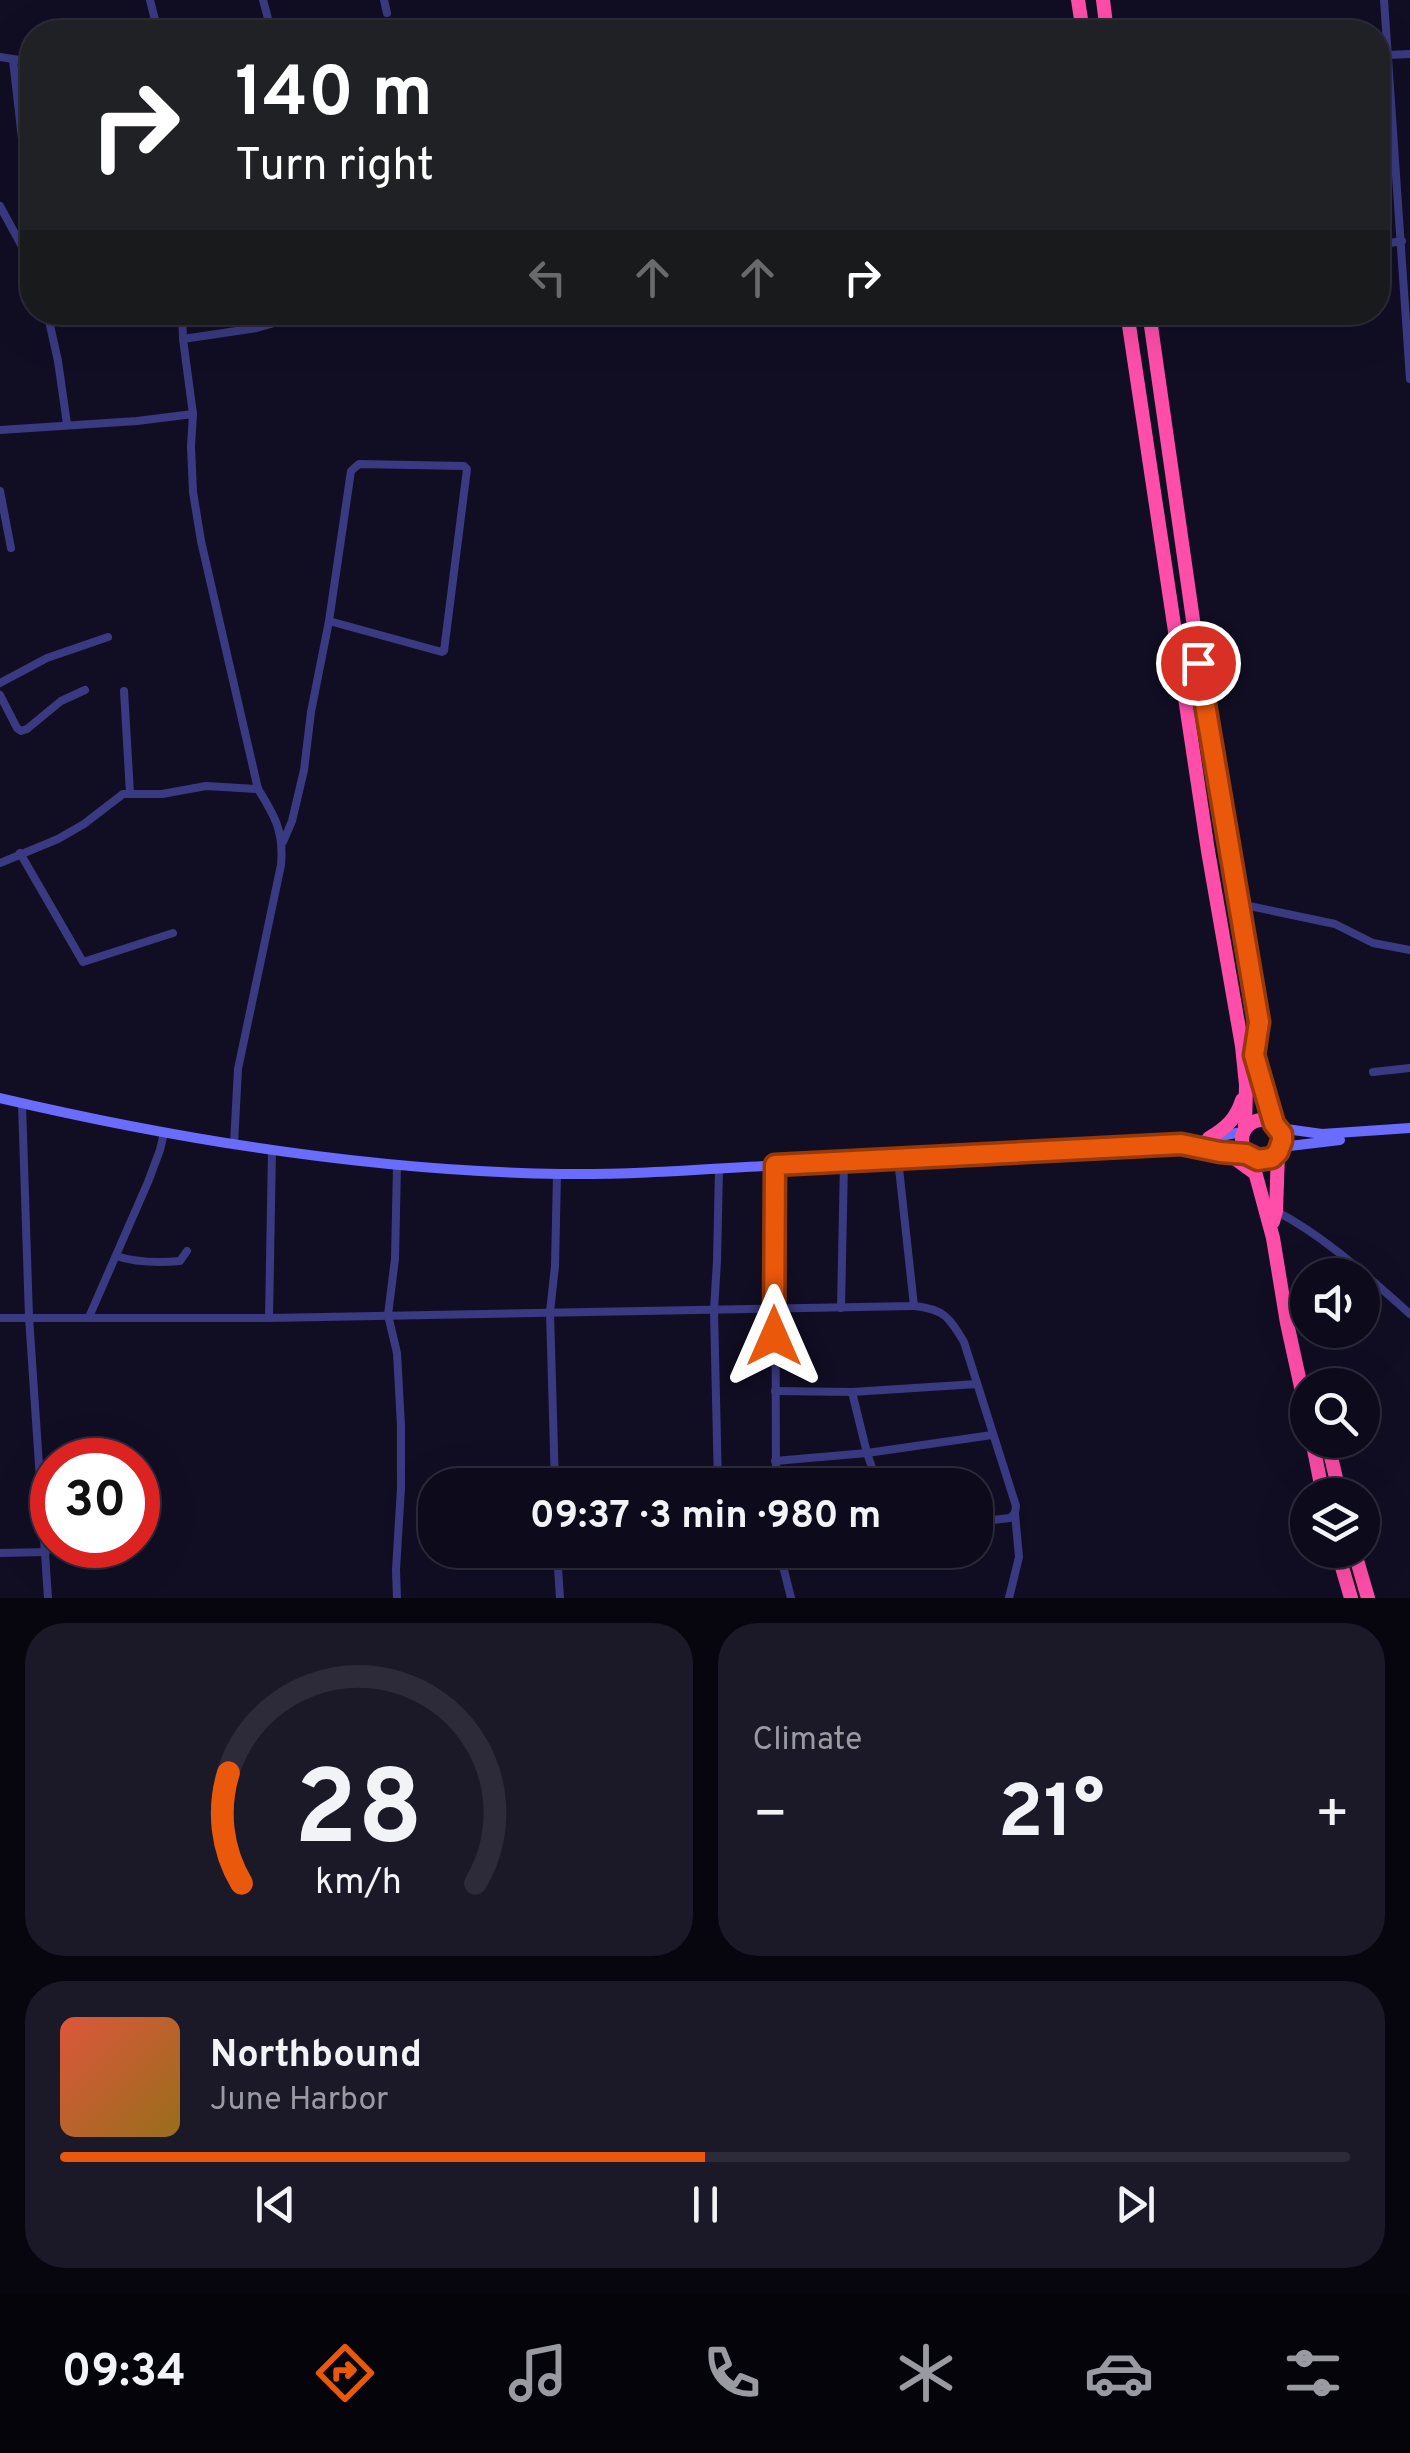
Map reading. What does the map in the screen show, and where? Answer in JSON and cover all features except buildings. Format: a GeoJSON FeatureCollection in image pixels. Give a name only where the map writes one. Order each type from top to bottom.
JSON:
{"type":"FeatureCollection","features":[{"type":"Feature","properties":{"kind":"highway"},"geometry":{"type":"LineString","coordinates":[[1129,325],[1208,851],[1242,1046],[1246,1085],[1242,1143],[1255,1173],[1273,1238],[1296,1367]]}},
{"type":"Feature","properties":{"kind":"highway"},"geometry":{"type":"LineString","coordinates":[[1150,325],[1206,711],[1259,1022],[1254,1055],[1282,1134],[1273,1238]]}},
{"type":"Feature","properties":{"kind":"highway"},"geometry":{"type":"LineString","coordinates":[[1160,518],[1177,518]]}},
{"type":"Feature","properties":{"kind":"highway"},"geometry":{"type":"LineString","coordinates":[[1209,1138],[1234,1118],[1246,1085]]}},
{"type":"Feature","properties":{"kind":"highway"},"geometry":{"type":"LineString","coordinates":[[1244,1130],[1262,1120],[1276,1126]]}},
{"type":"Feature","properties":{"kind":"highway"},"geometry":{"type":"LineString","coordinates":[[1249,1155],[1266,1160],[1279,1150]]}},
{"type":"Feature","properties":{"kind":"highway"},"geometry":{"type":"LineString","coordinates":[[1220,1152],[1255,1173]]}},
{"type":"Feature","properties":{"kind":"highway"},"geometry":{"type":"LineString","coordinates":[[1342,1568],[1351,1598]]}},
{"type":"Feature","properties":{"kind":"highway"},"geometry":{"type":"LineString","coordinates":[[1359,1568],[1368,1598]]}},
{"type":"Feature","properties":{"kind":"main road"},"geometry":{"type":"LineString","coordinates":[[0,1098],[164,1133],[272,1150],[450,1170],[557,1174],[1196,1144],[1244,1130]]}},
{"type":"Feature","properties":{"kind":"main road"},"geometry":{"type":"LineString","coordinates":[[1276,1126],[1322,1134],[1410,1128]]}},
{"type":"Feature","properties":{"kind":"main road"},"geometry":{"type":"LineString","coordinates":[[1279,1150],[1350,1138],[1374,1129]]}},
{"type":"Feature","properties":{"kind":"main road"},"geometry":{"type":"LineString","coordinates":[[1181,1144],[1249,1155]]}},
{"type":"Feature","properties":{"kind":"street"},"geometry":{"type":"LineString","coordinates":[[384,0],[387,14]]}},
{"type":"Feature","properties":{"kind":"street"},"geometry":{"type":"LineString","coordinates":[[0,58],[20,61]]}},
{"type":"Feature","properties":{"kind":"street"},"geometry":{"type":"LineString","coordinates":[[14,60],[20,118]]}},
{"type":"Feature","properties":{"kind":"street"},"geometry":{"type":"LineString","coordinates":[[1390,82],[1410,379]]}},
{"type":"Feature","properties":{"kind":"street"},"geometry":{"type":"LineString","coordinates":[[1398,190],[1410,187]]}},
{"type":"Feature","properties":{"kind":"street"},"geometry":{"type":"LineString","coordinates":[[0,206],[20,242]]}},
{"type":"Feature","properties":{"kind":"street"},"geometry":{"type":"LineString","coordinates":[[1390,243],[1402,241]]}},
{"type":"Feature","properties":{"kind":"street"},"geometry":{"type":"LineString","coordinates":[[50,325],[67,424]]}},
{"type":"Feature","properties":{"kind":"street"},"geometry":{"type":"LineString","coordinates":[[183,325],[193,414],[193,492],[201,541],[258,789],[274,815],[283,842]]}},
{"type":"Feature","properties":{"kind":"street"},"geometry":{"type":"LineString","coordinates":[[184,339],[267,325]]}},
{"type":"Feature","properties":{"kind":"street"},"geometry":{"type":"LineString","coordinates":[[0,430],[193,414]]}},
{"type":"Feature","properties":{"kind":"street"},"geometry":{"type":"LineString","coordinates":[[234,1144],[238,1069],[283,842],[304,770],[352,471],[359,464],[468,469],[444,650],[329,621]]}},
{"type":"Feature","properties":{"kind":"street"},"geometry":{"type":"LineString","coordinates":[[0,491],[11,548]]}},
{"type":"Feature","properties":{"kind":"street"},"geometry":{"type":"LineString","coordinates":[[0,684],[48,658],[108,638]]}},
{"type":"Feature","properties":{"kind":"street"},"geometry":{"type":"LineString","coordinates":[[0,695],[21,731],[62,701],[85,690]]}},
{"type":"Feature","properties":{"kind":"street"},"geometry":{"type":"LineString","coordinates":[[124,691],[130,793]]}},
{"type":"Feature","properties":{"kind":"street"},"geometry":{"type":"LineString","coordinates":[[0,864],[58,839],[122,794],[162,794],[206,786],[258,789]]}},
{"type":"Feature","properties":{"kind":"street"},"geometry":{"type":"LineString","coordinates":[[20,853],[83,962],[172,933]]}},
{"type":"Feature","properties":{"kind":"street"},"geometry":{"type":"LineString","coordinates":[[1240,904],[1335,924],[1373,943],[1410,950]]}},
{"type":"Feature","properties":{"kind":"street"},"geometry":{"type":"LineString","coordinates":[[1373,1072],[1410,1068]]}},
{"type":"Feature","properties":{"kind":"street"},"geometry":{"type":"LineString","coordinates":[[22,1104],[29,1317],[38,1438]]}},
{"type":"Feature","properties":{"kind":"street"},"geometry":{"type":"LineString","coordinates":[[89,1318],[164,1133]]}},
{"type":"Feature","properties":{"kind":"street"},"geometry":{"type":"LineString","coordinates":[[269,1318],[272,1150]]}},
{"type":"Feature","properties":{"kind":"street"},"geometry":{"type":"LineString","coordinates":[[898,1159],[914,1306]]}},
{"type":"Feature","properties":{"kind":"street"},"geometry":{"type":"LineString","coordinates":[[841,1308],[844,1162]]}},
{"type":"Feature","properties":{"kind":"street"},"geometry":{"type":"LineString","coordinates":[[397,1164],[395,1260],[388,1315],[398,1353],[402,1426],[397,1598]]}},
{"type":"Feature","properties":{"kind":"street"},"geometry":{"type":"LineString","coordinates":[[775,1165],[775,1468]]}},
{"type":"Feature","properties":{"kind":"street"},"geometry":{"type":"LineString","coordinates":[[718,1169],[714,1310],[718,1468]]}},
{"type":"Feature","properties":{"kind":"street"},"geometry":{"type":"LineString","coordinates":[[555,1468],[550,1312],[557,1174]]}},
{"type":"Feature","properties":{"kind":"street"},"geometry":{"type":"LineString","coordinates":[[1276,1210],[1334,1246],[1410,1314]]}},
{"type":"Feature","properties":{"kind":"street"},"geometry":{"type":"LineString","coordinates":[[116,1256],[155,1264],[180,1261],[188,1251]]}},
{"type":"Feature","properties":{"kind":"street"},"geometry":{"type":"LineString","coordinates":[[0,1318],[934,1308],[954,1325],[964,1342],[1016,1506],[1019,1557],[1008,1598]]}},
{"type":"Feature","properties":{"kind":"street"},"geometry":{"type":"LineString","coordinates":[[774,1391],[852,1392],[977,1384]]}},
{"type":"Feature","properties":{"kind":"street"},"geometry":{"type":"LineString","coordinates":[[852,1392],[872,1468]]}},
{"type":"Feature","properties":{"kind":"street"},"geometry":{"type":"LineString","coordinates":[[775,1460],[866,1453],[992,1435]]}},
{"type":"Feature","properties":{"kind":"street"},"geometry":{"type":"LineString","coordinates":[[993,1520],[1010,1518],[1015,1513]]}},
{"type":"Feature","properties":{"kind":"street"},"geometry":{"type":"LineString","coordinates":[[0,1553],[30,1552]]}},
{"type":"Feature","properties":{"kind":"street"},"geometry":{"type":"LineString","coordinates":[[47,1568],[48,1598]]}},
{"type":"Feature","properties":{"kind":"street"},"geometry":{"type":"LineString","coordinates":[[558,1568],[560,1598]]}},
{"type":"Feature","properties":{"kind":"street"},"geometry":{"type":"LineString","coordinates":[[783,1568],[791,1598]]}},
{"type":"Feature","properties":{"kind":"route"},"geometry":{"type":"LineString","coordinates":[[774,1336],[775,1165],[1181,1144],[1266,1160],[1281,1148],[1282,1134],[1274,1124],[1254,1055],[1259,1022],[1198,663]]}}]}
